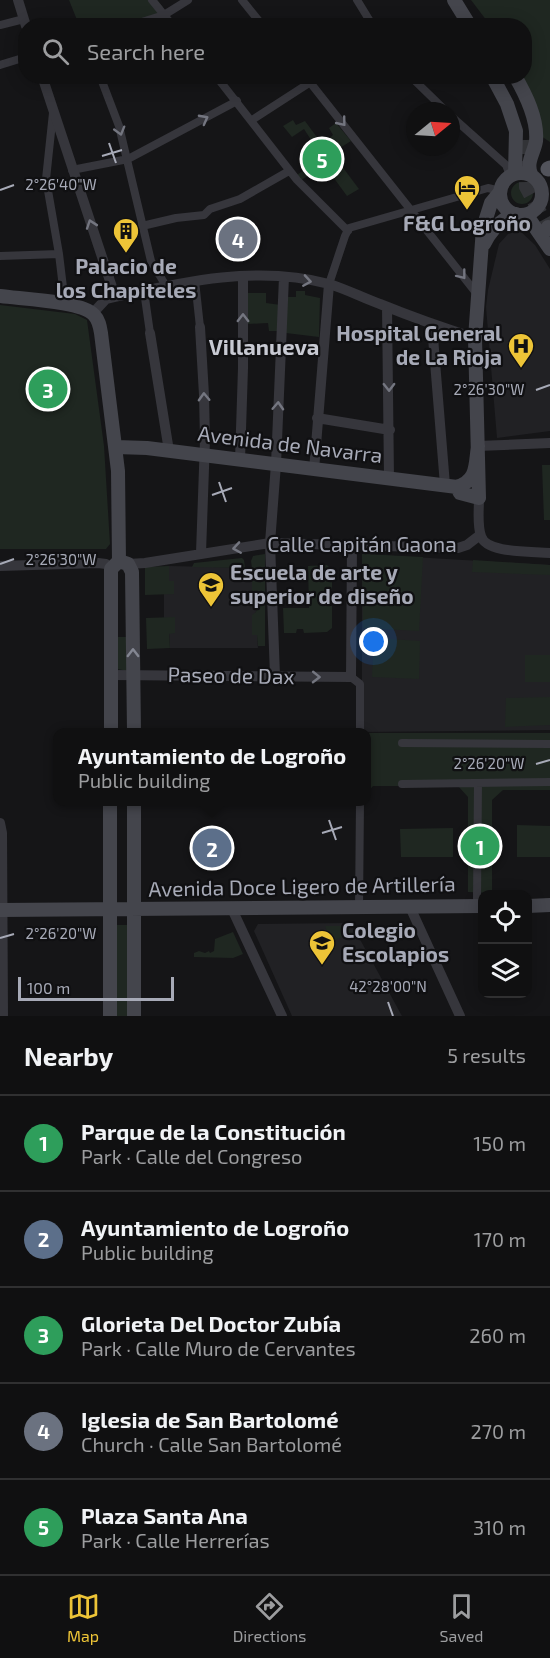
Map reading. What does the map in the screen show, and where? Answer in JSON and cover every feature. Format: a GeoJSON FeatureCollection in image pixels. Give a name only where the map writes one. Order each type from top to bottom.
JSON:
{"type":"FeatureCollection","features":[{"type":"Feature","properties":{"kind":"main road"},"geometry":{"type":"LineString","coordinates":[[454,0],[465,18]]}},
{"type":"Feature","properties":{"kind":"main road"},"geometry":{"type":"LineString","coordinates":[[496,84],[507,104],[516,131],[513,174]]}},
{"type":"Feature","properties":{"kind":"main road"},"geometry":{"type":"LineString","coordinates":[[507,84],[514,99],[525,140]]}},
{"type":"Feature","properties":{"kind":"main road"},"geometry":{"type":"LineString","coordinates":[[519,84],[528,100],[536,134],[529,164],[543,178],[550,207]]}},
{"type":"Feature","properties":{"kind":"main road"},"geometry":{"type":"LineString","coordinates":[[479,498],[475,338],[483,228],[487,212],[493,199],[500,192],[503,182],[513,174],[543,178]]}},
{"type":"Feature","properties":{"kind":"main road"},"geometry":{"type":"LineString","coordinates":[[483,246],[498,224],[520,214],[532,212],[538,207],[543,178]]}},
{"type":"Feature","properties":{"kind":"main road"},"geometry":{"type":"LineString","coordinates":[[500,192],[505,208],[530,220],[550,249]]}},
{"type":"Feature","properties":{"kind":"main road"},"geometry":{"type":"LineString","coordinates":[[0,296],[65,304],[89,311],[98,319],[116,447],[120,564],[111,675],[111,728]]}},
{"type":"Feature","properties":{"kind":"main road"},"geometry":{"type":"LineString","coordinates":[[451,486],[470,481],[473,476],[478,446]]}},
{"type":"Feature","properties":{"kind":"main road","name":"Avenida de Navarra"},"geometry":{"type":"LineString","coordinates":[[116,447],[204,455],[451,486],[460,493],[479,498]]}},
{"type":"Feature","properties":{"kind":"main road"},"geometry":{"type":"LineString","coordinates":[[120,564],[131,567],[133,585],[134,728]]}},
{"type":"Feature","properties":{"kind":"main road"},"geometry":{"type":"LineString","coordinates":[[111,806],[134,1016]]}},
{"type":"Feature","properties":{"kind":"main road"},"geometry":{"type":"LineString","coordinates":[[110,1016],[133,806]]}},
{"type":"Feature","properties":{"kind":"main road","name":"Avenida Doce Ligero de Artillería"},"geometry":{"type":"LineString","coordinates":[[2,910],[359,908],[478,902]]}},
{"type":"Feature","properties":{"kind":"main road"},"geometry":{"type":"LineString","coordinates":[[532,906],[550,905]]}},
{"type":"Feature","properties":{"kind":"street"},"geometry":{"type":"LineString","coordinates":[[18,0],[24,18]]}},
{"type":"Feature","properties":{"kind":"street"},"geometry":{"type":"LineString","coordinates":[[152,0],[166,18]]}},
{"type":"Feature","properties":{"kind":"street"},"geometry":{"type":"LineString","coordinates":[[154,18],[164,15],[188,0]]}},
{"type":"Feature","properties":{"kind":"street"},"geometry":{"type":"LineString","coordinates":[[242,0],[257,18]]}},
{"type":"Feature","properties":{"kind":"street"},"geometry":{"type":"LineString","coordinates":[[357,0],[368,18]]}},
{"type":"Feature","properties":{"kind":"street"},"geometry":{"type":"LineString","coordinates":[[0,25],[18,23]]}},
{"type":"Feature","properties":{"kind":"street"},"geometry":{"type":"LineString","coordinates":[[0,65],[18,59]]}},
{"type":"Feature","properties":{"kind":"street"},"geometry":{"type":"LineString","coordinates":[[45,84],[112,287],[106,299]]}},
{"type":"Feature","properties":{"kind":"street"},"geometry":{"type":"LineString","coordinates":[[103,84],[119,126],[128,159],[151,261],[166,286]]}},
{"type":"Feature","properties":{"kind":"street"},"geometry":{"type":"LineString","coordinates":[[223,84],[290,171],[348,231]]}},
{"type":"Feature","properties":{"kind":"street"},"geometry":{"type":"LineString","coordinates":[[252,120],[302,84]]}},
{"type":"Feature","properties":{"kind":"street"},"geometry":{"type":"LineString","coordinates":[[311,84],[412,209],[478,296]]}},
{"type":"Feature","properties":{"kind":"street"},"geometry":{"type":"LineString","coordinates":[[418,84],[437,102]]}},
{"type":"Feature","properties":{"kind":"street"},"geometry":{"type":"LineString","coordinates":[[72,170],[128,159],[237,101]]}},
{"type":"Feature","properties":{"kind":"street"},"geometry":{"type":"LineString","coordinates":[[53,109],[46,179],[65,304]]}},
{"type":"Feature","properties":{"kind":"street"},"geometry":{"type":"LineString","coordinates":[[460,124],[513,174]]}},
{"type":"Feature","properties":{"kind":"street"},"geometry":{"type":"LineString","coordinates":[[142,226],[176,218],[204,215],[210,209],[240,199],[290,171]]}},
{"type":"Feature","properties":{"kind":"street"},"geometry":{"type":"LineString","coordinates":[[314,470],[328,284],[349,228],[488,188],[500,192]]}},
{"type":"Feature","properties":{"kind":"street"},"geometry":{"type":"LineString","coordinates":[[0,256],[59,255]]}},
{"type":"Feature","properties":{"kind":"street"},"geometry":{"type":"LineString","coordinates":[[89,311],[106,299],[166,286],[229,276],[284,277],[328,284],[432,325],[475,338]]}},
{"type":"Feature","properties":{"kind":"street"},"geometry":{"type":"LineString","coordinates":[[240,460],[243,276]]}},
{"type":"Feature","properties":{"kind":"street"},"geometry":{"type":"LineString","coordinates":[[275,676],[270,543],[276,464],[284,277]]}},
{"type":"Feature","properties":{"kind":"street"},"geometry":{"type":"LineString","coordinates":[[195,281],[204,395],[201,553]]}},
{"type":"Feature","properties":{"kind":"street"},"geometry":{"type":"LineString","coordinates":[[144,291],[169,451]]}},
{"type":"Feature","properties":{"kind":"street"},"geometry":{"type":"LineString","coordinates":[[387,307],[389,478]]}},
{"type":"Feature","properties":{"kind":"street"},"geometry":{"type":"LineString","coordinates":[[432,325],[451,486]]}},
{"type":"Feature","properties":{"kind":"street"},"geometry":{"type":"LineString","coordinates":[[317,418],[390,430]]}},
{"type":"Feature","properties":{"kind":"street"},"geometry":{"type":"LineString","coordinates":[[478,446],[550,443]]}},
{"type":"Feature","properties":{"kind":"street"},"geometry":{"type":"LineString","coordinates":[[479,498],[480,535]]}},
{"type":"Feature","properties":{"kind":"street","name":"Calle Capitán Gaona"},"geometry":{"type":"LineString","coordinates":[[0,566],[145,563],[270,543],[458,548],[480,535],[483,542],[491,548],[550,553]]}},
{"type":"Feature","properties":{"kind":"street"},"geometry":{"type":"LineString","coordinates":[[352,545],[351,677],[360,684],[360,728]]}},
{"type":"Feature","properties":{"kind":"street","name":"Paseo de Dax"},"geometry":{"type":"LineString","coordinates":[[111,675],[351,677]]}},
{"type":"Feature","properties":{"kind":"street"},"geometry":{"type":"LineString","coordinates":[[402,743],[550,744]]}},
{"type":"Feature","properties":{"kind":"street"},"geometry":{"type":"LineString","coordinates":[[402,784],[550,782]]}},
{"type":"Feature","properties":{"kind":"street"},"geometry":{"type":"LineString","coordinates":[[478,783],[480,890]]}},
{"type":"Feature","properties":{"kind":"street"},"geometry":{"type":"LineString","coordinates":[[359,908],[360,806]]}},
{"type":"Feature","properties":{"kind":"street"},"geometry":{"type":"LineString","coordinates":[[0,823],[2,833],[3,1016]]}},
{"type":"Feature","properties":{"kind":"street"},"geometry":{"type":"LineString","coordinates":[[410,907],[460,1016]]}},
{"type":"Feature","properties":{"kind":"street"},"geometry":{"type":"LineString","coordinates":[[232,909],[282,1016]]}},
{"type":"Feature","properties":{"kind":"shaded area"},"geometry":{"type":"Polygon","coordinates":[[[69,0],[157,0],[163,7],[164,15],[158,18],[76,18],[69,0]]]}},
{"type":"Feature","properties":{"kind":"shaded area"},"geometry":{"type":"Polygon","coordinates":[[[471,0],[550,0],[550,142],[541,136],[522,84],[532,84],[532,18],[485,18],[471,0]]]}},
{"type":"Feature","properties":{"kind":"shaded area"},"geometry":{"type":"Polygon","coordinates":[[[293,120],[296,125],[305,121],[322,144],[333,135],[329,128],[336,123],[351,141],[332,153],[359,189],[347,196],[325,166],[301,180],[297,175],[312,164],[304,153],[315,146],[304,129],[292,137],[283,126],[293,120]]]}},
{"type":"Feature","properties":{"kind":"shaded area"},"geometry":{"type":"Polygon","coordinates":[[[522,182],[530,185],[533,193],[530,201],[522,204],[514,201],[511,193],[514,185],[522,182]]]}},
{"type":"Feature","properties":{"kind":"shaded area","name":"Hospital General de La Rioja"},"geometry":{"type":"Polygon","coordinates":[[[519,230],[535,245],[550,269],[550,431],[497,438],[486,307],[499,244],[508,234],[519,230]]]}},
{"type":"Feature","properties":{"kind":"shaded area"},"geometry":{"type":"Polygon","coordinates":[[[296,291],[305,291],[305,295],[320,298],[319,337],[286,333],[286,297],[296,297],[296,291]]]}},
{"type":"Feature","properties":{"kind":"shaded area"},"geometry":{"type":"Polygon","coordinates":[[[246,293],[266,293],[266,303],[281,305],[280,331],[269,331],[268,323],[247,324],[246,293]]]}},
{"type":"Feature","properties":{"kind":"shaded area"},"geometry":{"type":"Polygon","coordinates":[[[0,305],[75,314],[87,320],[104,446],[110,544],[106,549],[0,549],[0,305]]]}},
{"type":"Feature","properties":{"kind":"shaded area"},"geometry":{"type":"Polygon","coordinates":[[[542,465],[550,465],[550,520],[544,520],[542,465]]]}},
{"type":"Feature","properties":{"kind":"shaded area"},"geometry":{"type":"Polygon","coordinates":[[[265,554],[265,646],[258,646],[257,635],[252,635],[252,615],[256,612],[257,607],[252,602],[252,581],[257,581],[257,569],[252,568],[251,561],[253,556],[265,554]]]}},
{"type":"Feature","properties":{"kind":"shaded area"},"geometry":{"type":"Polygon","coordinates":[[[362,554],[550,565],[550,730],[371,732],[371,728],[362,728],[362,554]]]}},
{"type":"Feature","properties":{"kind":"shaded area"},"geometry":{"type":"Polygon","coordinates":[[[362,554],[423,557],[419,631],[363,628],[362,554]]]}},
{"type":"Feature","properties":{"kind":"shaded area"},"geometry":{"type":"Polygon","coordinates":[[[242,558],[245,568],[192,567],[194,563],[242,558]]]}},
{"type":"Feature","properties":{"kind":"shaded area"},"geometry":{"type":"Polygon","coordinates":[[[473,560],[550,565],[550,575],[472,572],[473,560]]]}},
{"type":"Feature","properties":{"kind":"shaded area"},"geometry":{"type":"Polygon","coordinates":[[[327,565],[332,570],[332,591],[322,591],[322,606],[332,606],[332,628],[327,632],[304,633],[303,629],[297,629],[296,633],[284,633],[283,608],[309,608],[308,566],[327,565]]]}},
{"type":"Feature","properties":{"kind":"shaded area","name":"Escuela de arte y superior de diseño"},"geometry":{"type":"Polygon","coordinates":[[[169,566],[257,568],[257,582],[253,582],[257,609],[253,635],[257,634],[258,648],[170,648],[169,633],[175,633],[175,618],[164,618],[164,594],[174,594],[169,581],[169,566]]]}},
{"type":"Feature","properties":{"kind":"shaded area"},"geometry":{"type":"Polygon","coordinates":[[[169,566],[169,581],[174,581],[174,594],[145,595],[145,567],[169,566]]]}},
{"type":"Feature","properties":{"kind":"shaded area"},"geometry":{"type":"Polygon","coordinates":[[[175,617],[175,633],[169,634],[170,648],[147,649],[146,618],[175,617]]]}},
{"type":"Feature","properties":{"kind":"shaded area"},"geometry":{"type":"Polygon","coordinates":[[[117,637],[130,637],[128,671],[117,669],[117,637]]]}},
{"type":"Feature","properties":{"kind":"shaded area"},"geometry":{"type":"Polygon","coordinates":[[[374,638],[420,641],[419,679],[372,677],[374,638]]]}},
{"type":"Feature","properties":{"kind":"shaded area"},"geometry":{"type":"Polygon","coordinates":[[[525,655],[550,655],[550,682],[525,682],[525,655]]]}},
{"type":"Feature","properties":{"kind":"shaded area"},"geometry":{"type":"Polygon","coordinates":[[[550,697],[550,725],[505,727],[506,698],[550,697]]]}},
{"type":"Feature","properties":{"kind":"shaded area"},"geometry":{"type":"Polygon","coordinates":[[[371,733],[550,733],[550,790],[503,790],[492,800],[492,890],[468,892],[468,797],[458,786],[373,786],[371,788],[371,733]]]}},
{"type":"Feature","properties":{"kind":"shaded area"},"geometry":{"type":"Polygon","coordinates":[[[517,825],[550,826],[550,857],[517,857],[517,825]]]}},
{"type":"Feature","properties":{"kind":"shaded area"},"geometry":{"type":"Polygon","coordinates":[[[453,828],[453,857],[401,857],[400,829],[453,828]]]}},
{"type":"Feature","properties":{"kind":"shaded area","name":"Colegio Escolapios"},"geometry":{"type":"Polygon","coordinates":[[[351,923],[402,1016],[292,1016],[254,931],[258,924],[351,923]]]}},
{"type":"Feature","properties":{"kind":"shaded area"},"geometry":{"type":"Polygon","coordinates":[[[117,925],[129,925],[130,1016],[116,1016],[117,925]]]}},
{"type":"Feature","properties":{"kind":"shaded area"},"geometry":{"type":"Polygon","coordinates":[[[325,926],[348,926],[352,936],[333,941],[336,948],[334,949],[325,926]]]}},
{"type":"Feature","properties":{"kind":"shaded area"},"geometry":{"type":"Polygon","coordinates":[[[233,932],[243,954],[233,958],[194,957],[194,953],[199,951],[210,953],[214,951],[215,939],[233,932]]]}},
{"type":"Feature","properties":{"kind":"tunnel"},"geometry":{"type":"LineString","coordinates":[[525,140],[526,187],[548,227]]}},
{"type":"Feature","properties":{"kind":"place","name":"Plaza Santa Ana"},"geometry":{"type":"Point","coordinates":[322,159]}},
{"type":"Feature","properties":{"kind":"place","name":"F&G Logroño"},"geometry":{"type":"Point","coordinates":[467,211]}},
{"type":"Feature","properties":{"kind":"place","name":"Iglesia de San Bartolomé"},"geometry":{"type":"Point","coordinates":[238,239]}},
{"type":"Feature","properties":{"kind":"place","name":"Palacio de los Chapiteles"},"geometry":{"type":"Point","coordinates":[126,254]}},
{"type":"Feature","properties":{"kind":"place","name":"Hospital General de La Rioja"},"geometry":{"type":"Point","coordinates":[521,369]}},
{"type":"Feature","properties":{"kind":"place","name":"Glorieta Del Doctor Zubía"},"geometry":{"type":"Point","coordinates":[48,389]}},
{"type":"Feature","properties":{"kind":"place","name":"Escuela de arte y superior de diseño"},"geometry":{"type":"Point","coordinates":[211,608]}},
{"type":"Feature","properties":{"kind":"place","name":"Parque de la Constitución"},"geometry":{"type":"Point","coordinates":[480,846]}},
{"type":"Feature","properties":{"kind":"place","name":"Ayuntamiento de Logroño"},"geometry":{"type":"Point","coordinates":[212,848]}},
{"type":"Feature","properties":{"kind":"place","name":"Colegio Escolapios"},"geometry":{"type":"Point","coordinates":[322,966]}},
{"type":"Feature","properties":{"kind":"district","name":"Villanueva"},"geometry":{"type":"Point","coordinates":[264,347]}}]}
